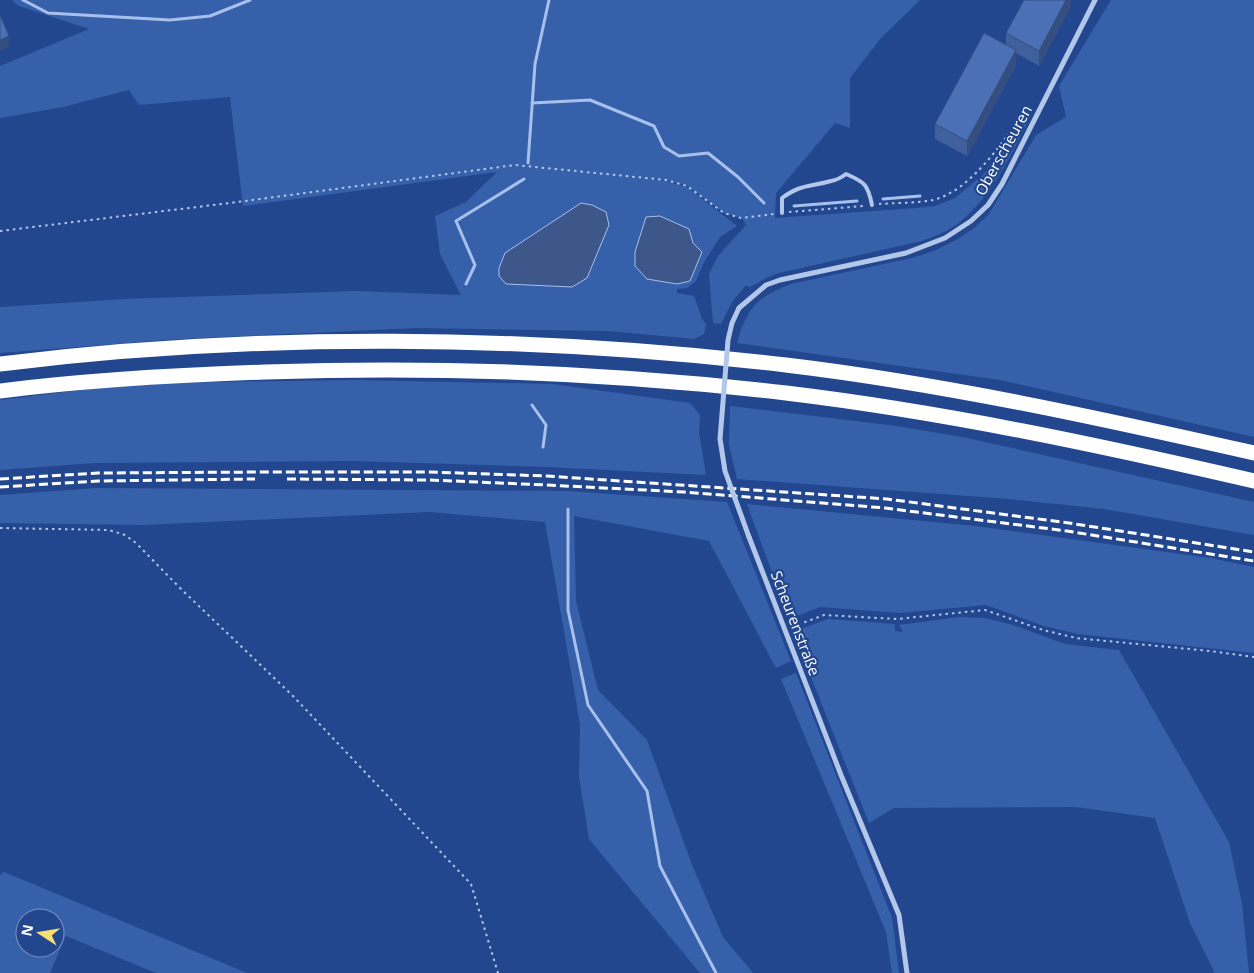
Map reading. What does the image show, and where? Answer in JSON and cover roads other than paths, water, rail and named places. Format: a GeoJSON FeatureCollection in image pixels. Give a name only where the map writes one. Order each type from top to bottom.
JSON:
{"type":"FeatureCollection","features":[{"type":"Feature","properties":{"kind":"highway"},"geometry":{"type":"LineString","coordinates":[[0,364],[110,353],[219,346],[330,342],[442,342],[640,351],[788,365],[922,385],[1032,404],[1254,453]]}},
{"type":"Feature","properties":{"kind":"highway"},"geometry":{"type":"LineString","coordinates":[[0,391],[121,380],[330,370],[451,370],[637,379],[787,393],[918,412],[1026,431],[1254,481]]}},
{"type":"Feature","properties":{"kind":"street","name":"Oberscheuren"},"geometry":{"type":"LineString","coordinates":[[766,285],[780,280],[906,253],[945,238],[971,221],[988,205],[1002,184],[1095,0]]}},
{"type":"Feature","properties":{"kind":"street","name":"Scheurenstraße"},"geometry":{"type":"LineString","coordinates":[[766,285],[739,308],[732,323],[728,340],[720,439],[725,471],[841,775],[899,915],[907,973]]}},
{"type":"Feature","properties":{"kind":"lane"},"geometry":{"type":"LineString","coordinates":[[782,213],[782,198],[794,190],[810,184],[832,181],[846,174],[861,180],[869,189],[872,205]]}},
{"type":"Feature","properties":{"kind":"waterway"},"geometry":{"type":"LineString","coordinates":[[23,0],[48,13],[170,20],[210,16],[250,0]]}},
{"type":"Feature","properties":{"kind":"waterway"},"geometry":{"type":"LineString","coordinates":[[528,163],[535,64],[549,0]]}},
{"type":"Feature","properties":{"kind":"waterway"},"geometry":{"type":"LineString","coordinates":[[532,103],[590,100],[654,126],[664,147],[679,156],[708,153],[738,177],[764,203]]}},
{"type":"Feature","properties":{"kind":"waterway"},"geometry":{"type":"LineString","coordinates":[[466,284],[475,265],[456,221],[524,179]]}},
{"type":"Feature","properties":{"kind":"waterway"},"geometry":{"type":"LineString","coordinates":[[883,199],[920,196]]}},
{"type":"Feature","properties":{"kind":"waterway"},"geometry":{"type":"LineString","coordinates":[[794,206],[857,201]]}},
{"type":"Feature","properties":{"kind":"waterway"},"geometry":{"type":"LineString","coordinates":[[532,405],[546,425],[543,447]]}},
{"type":"Feature","properties":{"kind":"waterway"},"geometry":{"type":"LineString","coordinates":[[568,509],[568,610],[588,705],[647,791],[660,866],[716,973]]}},
{"type":"Feature","properties":{"kind":"railway"},"geometry":{"type":"LineString","coordinates":[[0,479],[98,473],[264,472],[430,472],[547,476],[887,499],[1069,523],[1254,552]]}},
{"type":"Feature","properties":{"kind":"railway"},"geometry":{"type":"LineString","coordinates":[[0,487],[98,481],[255,479]]}},
{"type":"Feature","properties":{"kind":"railway"},"geometry":{"type":"LineString","coordinates":[[287,479],[430,480],[546,485],[684,492],[885,508],[1067,531],[1254,561]]}}]}
